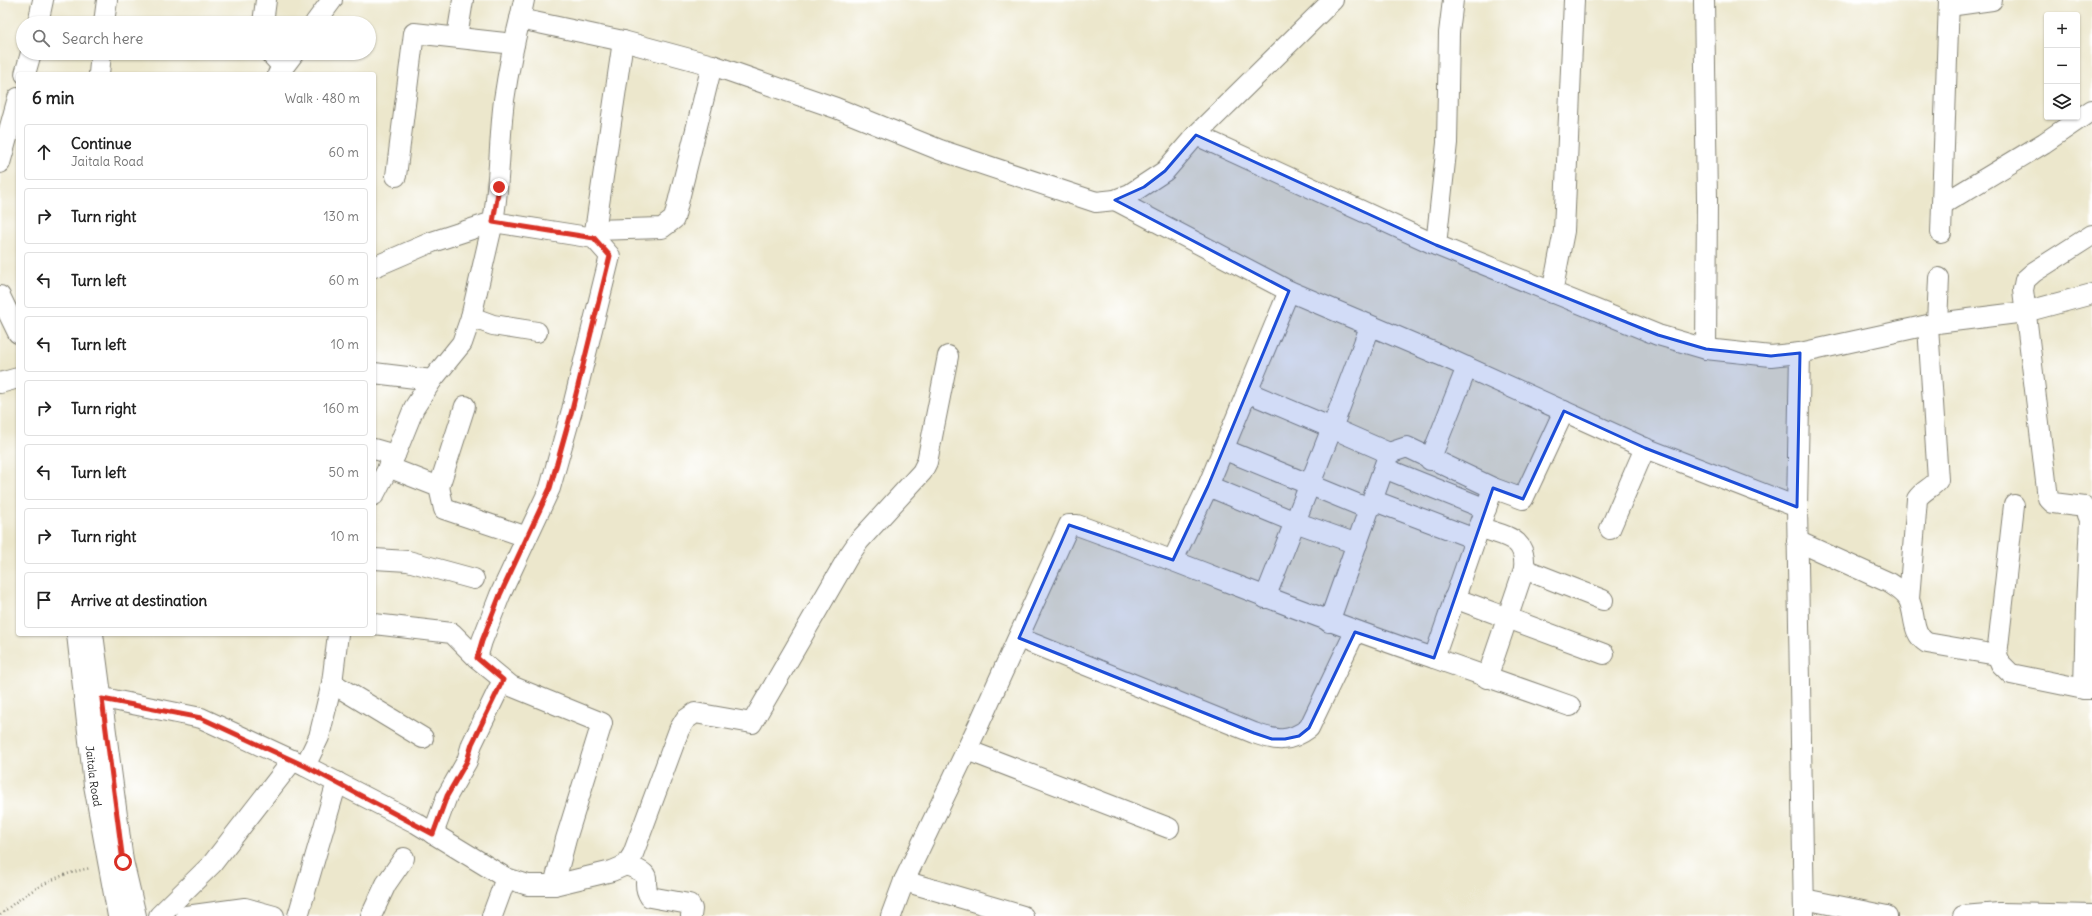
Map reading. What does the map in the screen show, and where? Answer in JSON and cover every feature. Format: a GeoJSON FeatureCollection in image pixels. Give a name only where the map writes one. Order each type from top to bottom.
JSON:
{"type":"FeatureCollection","features":[{"type":"Feature","properties":{"kind":"street"},"geometry":{"type":"LineString","coordinates":[[40,16],[43,0]]}},
{"type":"Feature","properties":{"kind":"street"},"geometry":{"type":"LineString","coordinates":[[105,16],[107,0]]}},
{"type":"Feature","properties":{"kind":"street"},"geometry":{"type":"LineString","coordinates":[[264,16],[266,0]]}},
{"type":"Feature","properties":{"kind":"street"},"geometry":{"type":"LineString","coordinates":[[321,16],[332,0]]}},
{"type":"Feature","properties":{"kind":"street"},"geometry":{"type":"LineString","coordinates":[[457,37],[463,0]]}},
{"type":"Feature","properties":{"kind":"street"},"geometry":{"type":"LineString","coordinates":[[376,491],[392,461],[414,408],[432,380],[462,343],[471,317],[493,222],[499,187],[504,102],[514,44],[524,0]]}},
{"type":"Feature","properties":{"kind":"street"},"geometry":{"type":"LineString","coordinates":[[520,19],[623,41],[712,65],[836,108],[940,150],[1096,202],[1115,200],[1144,187],[1165,171],[1196,135],[1333,0]]}},
{"type":"Feature","properties":{"kind":"street"},"geometry":{"type":"LineString","coordinates":[[1436,245],[1447,143],[1449,33],[1453,0]]}},
{"type":"Feature","properties":{"kind":"street"},"geometry":{"type":"LineString","coordinates":[[1552,293],[1564,231],[1574,0]]}},
{"type":"Feature","properties":{"kind":"street"},"geometry":{"type":"LineString","coordinates":[[1704,0],[1708,200],[1706,349]]}},
{"type":"Feature","properties":{"kind":"street"},"geometry":{"type":"LineString","coordinates":[[1942,233],[1949,3],[1992,0]]}},
{"type":"Feature","properties":{"kind":"street"},"geometry":{"type":"LineString","coordinates":[[396,176],[412,37],[414,33],[418,32],[514,44]]}},
{"type":"Feature","properties":{"kind":"street"},"geometry":{"type":"LineString","coordinates":[[477,658],[500,595],[550,488],[572,410],[610,256],[595,234],[623,41]]}},
{"type":"Feature","properties":{"kind":"street"},"geometry":{"type":"LineString","coordinates":[[25,72],[28,60]]}},
{"type":"Feature","properties":{"kind":"street"},"geometry":{"type":"LineString","coordinates":[[99,72],[100,60]]}},
{"type":"Feature","properties":{"kind":"street"},"geometry":{"type":"LineString","coordinates":[[376,266],[432,242],[493,222],[595,234],[662,228],[674,219],[712,65]]}},
{"type":"Feature","properties":{"kind":"street"},"geometry":{"type":"LineString","coordinates":[[1943,204],[2044,143],[2092,110]]}},
{"type":"Feature","properties":{"kind":"street"},"geometry":{"type":"LineString","coordinates":[[0,163],[16,111]]}},
{"type":"Feature","properties":{"kind":"street"},"geometry":{"type":"LineString","coordinates":[[1196,135],[1436,245],[1658,335],[1706,349],[1771,356],[1800,353],[1932,324],[2025,312],[2092,294]]}},
{"type":"Feature","properties":{"kind":"street"},"geometry":{"type":"LineString","coordinates":[[1115,200],[1289,291],[1564,410],[1645,448],[1796,507]]}},
{"type":"Feature","properties":{"kind":"street"},"geometry":{"type":"LineString","coordinates":[[2014,505],[1997,655],[2001,664],[2011,674],[2088,689],[2086,607],[2090,520],[2085,507],[2053,503],[2048,498],[2023,290],[2025,280],[2034,272],[2092,235]]}},
{"type":"Feature","properties":{"kind":"street"},"geometry":{"type":"LineString","coordinates":[[1939,278],[1932,324],[1938,480],[1934,485],[1920,493],[1917,499],[1909,599],[1916,632],[1920,639],[1927,643],[1997,655]]}},
{"type":"Feature","properties":{"kind":"street"},"geometry":{"type":"LineString","coordinates":[[1173,560],[1208,486],[1289,291]]}},
{"type":"Feature","properties":{"kind":"street"},"geometry":{"type":"LineString","coordinates":[[0,296],[16,323]]}},
{"type":"Feature","properties":{"kind":"street"},"geometry":{"type":"LineString","coordinates":[[471,317],[493,325],[537,332]]}},
{"type":"Feature","properties":{"kind":"street"},"geometry":{"type":"LineString","coordinates":[[1265,598],[1296,522],[1370,327]]}},
{"type":"Feature","properties":{"kind":"street"},"geometry":{"type":"LineString","coordinates":[[1800,353],[1796,507],[1804,908],[1888,916]]}},
{"type":"Feature","properties":{"kind":"street"},"geometry":{"type":"LineString","coordinates":[[93,697],[201,718],[337,782],[433,834],[506,878],[528,885],[554,885],[612,871],[626,865],[633,854],[679,730],[685,720],[695,713],[752,723],[848,557],[859,541],[922,472],[927,462],[948,356]]}},
{"type":"Feature","properties":{"kind":"street"},"geometry":{"type":"LineString","coordinates":[[1430,460],[1466,367]]}},
{"type":"Feature","properties":{"kind":"street"},"geometry":{"type":"LineString","coordinates":[[376,373],[432,380]]}},
{"type":"Feature","properties":{"kind":"street"},"geometry":{"type":"LineString","coordinates":[[0,383],[16,379]]}},
{"type":"Feature","properties":{"kind":"street"},"geometry":{"type":"LineString","coordinates":[[1247,392],[1332,428],[1386,460],[1480,525],[1517,542],[1523,549],[1525,559],[1524,569],[1487,678]]}},
{"type":"Feature","properties":{"kind":"street"},"geometry":{"type":"LineString","coordinates":[[465,406],[439,487],[444,509],[527,537]]}},
{"type":"Feature","properties":{"kind":"street"},"geometry":{"type":"LineString","coordinates":[[1329,622],[1386,460],[1407,447],[1430,460],[1493,488],[1524,499],[1564,410]]}},
{"type":"Feature","properties":{"kind":"street"},"geometry":{"type":"LineString","coordinates":[[1610,529],[1645,448]]}},
{"type":"Feature","properties":{"kind":"street"},"geometry":{"type":"LineString","coordinates":[[1223,449],[1310,485],[1371,504],[1480,525]]}},
{"type":"Feature","properties":{"kind":"street"},"geometry":{"type":"LineString","coordinates":[[376,450],[439,487]]}},
{"type":"Feature","properties":{"kind":"street"},"geometry":{"type":"LineString","coordinates":[[1208,486],[1296,522],[1357,544]]}},
{"type":"Feature","properties":{"kind":"street"},"geometry":{"type":"LineString","coordinates":[[1434,658],[1493,488]]}},
{"type":"Feature","properties":{"kind":"street"},"geometry":{"type":"LineString","coordinates":[[891,916],[904,881],[1019,638],[1069,525],[1077,525],[1173,560],[1265,598],[1355,632],[1570,706]]}},
{"type":"Feature","properties":{"kind":"street"},"geometry":{"type":"LineString","coordinates":[[1797,541],[1890,583],[1909,599]]}},
{"type":"Feature","properties":{"kind":"street"},"geometry":{"type":"LineString","coordinates":[[376,559],[408,561],[474,579]]}},
{"type":"Feature","properties":{"kind":"street"},"geometry":{"type":"LineString","coordinates":[[1524,569],[1603,600]]}},
{"type":"Feature","properties":{"kind":"street"},"geometry":{"type":"LineString","coordinates":[[1454,598],[1604,654]]}},
{"type":"Feature","properties":{"kind":"street"},"geometry":{"type":"LineString","coordinates":[[376,624],[452,633],[477,658],[511,686],[602,723],[566,839],[554,885]]}},
{"type":"Feature","properties":{"kind":"street"},"geometry":{"type":"LineString","coordinates":[[1019,638],[1254,733],[1272,739],[1285,740],[1298,736],[1309,728],[1355,632]]}},
{"type":"Feature","properties":{"kind":"street","name":"Jaitala Road"},"geometry":{"type":"LineString","coordinates":[[78,636],[93,697],[123,862],[136,916]]}},
{"type":"Feature","properties":{"kind":"street","name":"Jaitala Road"},"geometry":{"type":"LineString","coordinates":[[93,636],[94,785],[118,916]]}},
{"type":"Feature","properties":{"kind":"street"},"geometry":{"type":"LineString","coordinates":[[159,916],[212,864],[299,763],[319,737],[332,683],[338,636]]}},
{"type":"Feature","properties":{"kind":"street"},"geometry":{"type":"LineString","coordinates":[[433,834],[447,796],[467,761],[472,744],[503,680]]}},
{"type":"Feature","properties":{"kind":"street"},"geometry":{"type":"LineString","coordinates":[[332,683],[423,738]]}},
{"type":"Feature","properties":{"kind":"street"},"geometry":{"type":"LineString","coordinates":[[967,750],[1169,828]]}},
{"type":"Feature","properties":{"kind":"street"},"geometry":{"type":"LineString","coordinates":[[298,916],[337,782]]}},
{"type":"Feature","properties":{"kind":"street"},"geometry":{"type":"LineString","coordinates":[[371,916],[386,884],[404,858]]}},
{"type":"Feature","properties":{"kind":"street"},"geometry":{"type":"LineString","coordinates":[[626,865],[642,871],[646,875],[647,893],[650,897],[689,904],[692,909],[691,916]]}},
{"type":"Feature","properties":{"kind":"street"},"geometry":{"type":"LineString","coordinates":[[492,916],[506,878]]}},
{"type":"Feature","properties":{"kind":"street"},"geometry":{"type":"LineString","coordinates":[[904,881],[1023,916]]}},
{"type":"Feature","properties":{"kind":"street"},"geometry":{"type":"LineString","coordinates":[[187,916],[245,908],[274,916]]}},
{"type":"Feature","properties":{"kind":"street"},"geometry":{"type":"LineString","coordinates":[[1962,916],[2087,915]]}},
{"type":"Feature","properties":{"kind":"path"},"geometry":{"type":"LineString","coordinates":[[0,914],[19,898],[40,885],[71,871],[108,864]]}},
{"type":"Feature","properties":{"kind":"highlighted area"},"geometry":{"type":"Polygon","coordinates":[[[1196,135],[1436,245],[1658,335],[1706,349],[1771,356],[1800,353],[1797,507],[1645,448],[1564,411],[1523,499],[1493,488],[1434,658],[1355,632],[1309,728],[1299,736],[1285,739],[1272,739],[1254,733],[1019,638],[1069,525],[1173,560],[1208,486],[1289,291],[1115,200],[1144,187],[1165,171],[1196,135]]]}},
{"type":"Feature","properties":{"kind":"route"},"geometry":{"type":"LineString","coordinates":[[123,862],[102,699],[201,718],[305,766],[416,823],[433,834],[447,796],[467,761],[472,744],[503,680],[477,658],[500,595],[550,488],[572,410],[610,256],[594,238],[493,222],[499,187]]}}]}
